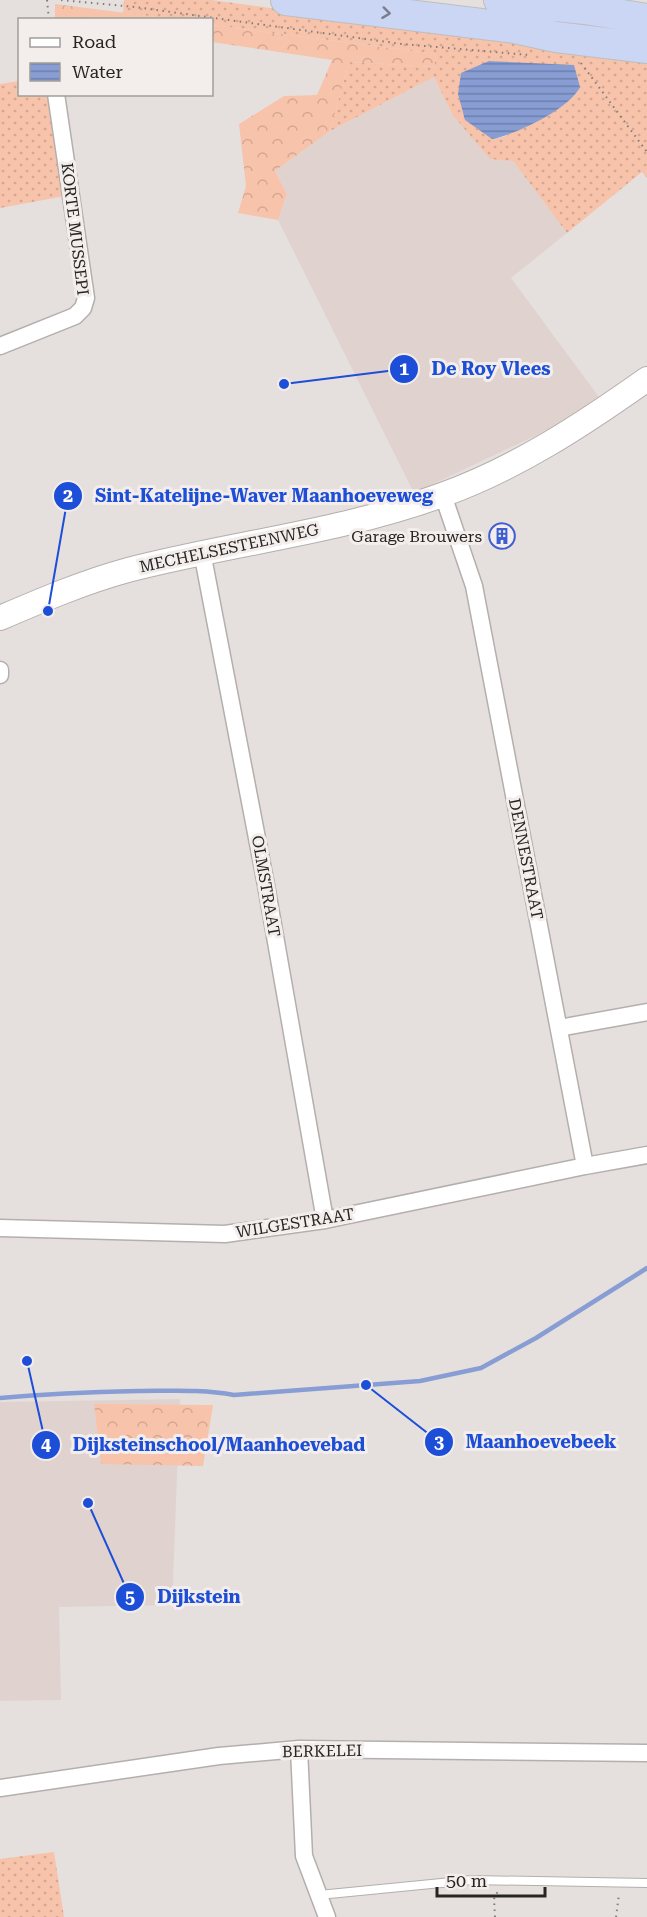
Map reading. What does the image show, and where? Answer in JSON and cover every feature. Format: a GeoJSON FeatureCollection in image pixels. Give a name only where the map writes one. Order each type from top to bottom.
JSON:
{"type":"FeatureCollection","features":[{"type":"Feature","properties":{"kind":"highway"},"geometry":{"type":"LineString","coordinates":[[286,0],[515,28],[556,37],[647,48]]}},
{"type":"Feature","properties":{"kind":"highway"},"geometry":{"type":"LineString","coordinates":[[499,0],[585,9],[647,19]]}},
{"type":"Feature","properties":{"kind":"highway"},"geometry":{"type":"LineString","coordinates":[[585,9],[647,7]]}},
{"type":"Feature","properties":{"kind":"highway"},"geometry":{"type":"LineString","coordinates":[[515,28],[557,27],[647,33]]}},
{"type":"Feature","properties":{"kind":"main road","name":"MECHELSESTEENWEG"},"geometry":{"type":"LineString","coordinates":[[0,618],[54,594],[85,584],[202,552],[372,517],[442,495],[502,470],[558,441],[647,379]]}},
{"type":"Feature","properties":{"kind":"street","name":"KORTE MUSSEPI"},"geometry":{"type":"LineString","coordinates":[[0,346],[75,316],[83,308],[86,298],[57,96]]}},
{"type":"Feature","properties":{"kind":"street","name":"DENNESTRAAT"},"geometry":{"type":"LineString","coordinates":[[442,495],[474,586],[585,1166]]}},
{"type":"Feature","properties":{"kind":"street","name":"OLMSTRAAT"},"geometry":{"type":"LineString","coordinates":[[202,552],[266,885],[325,1220]]}},
{"type":"Feature","properties":{"kind":"street"},"geometry":{"type":"LineString","coordinates":[[0,670],[0,675]]}},
{"type":"Feature","properties":{"kind":"street"},"geometry":{"type":"LineString","coordinates":[[559,1028],[647,1012]]}},
{"type":"Feature","properties":{"kind":"street"},"geometry":{"type":"LineString","coordinates":[[585,1166],[647,1155]]}},
{"type":"Feature","properties":{"kind":"street","name":"WILGESTRAAT"},"geometry":{"type":"LineString","coordinates":[[0,1228],[225,1234],[325,1220],[585,1166]]}},
{"type":"Feature","properties":{"kind":"street"},"geometry":{"type":"LineString","coordinates":[[298,1749],[304,1856],[327,1917]]}},
{"type":"Feature","properties":{"kind":"street","name":"BERKELEI"},"geometry":{"type":"LineString","coordinates":[[0,1788],[219,1756],[298,1749],[647,1753]]}},
{"type":"Feature","properties":{"kind":"lane"},"geometry":{"type":"LineString","coordinates":[[319,1895],[442,1882],[508,1880],[647,1883]]}},
{"type":"Feature","properties":{"kind":"path"},"geometry":{"type":"LineString","coordinates":[[47,0],[49,18]]}},
{"type":"Feature","properties":{"kind":"path"},"geometry":{"type":"LineString","coordinates":[[61,0],[135,7],[402,44],[531,55]]}},
{"type":"Feature","properties":{"kind":"path"},"geometry":{"type":"LineString","coordinates":[[578,60],[647,152]]}},
{"type":"Feature","properties":{"kind":"path"},"geometry":{"type":"LineString","coordinates":[[495,1917],[495,1899],[508,1880]]}},
{"type":"Feature","properties":{"kind":"path"},"geometry":{"type":"LineString","coordinates":[[616,1917],[621,1883]]}},
{"type":"Feature","properties":{"kind":"shaded area"},"geometry":{"type":"Polygon","coordinates":[[[434,77],[452,114],[513,161],[567,233],[511,278],[599,397],[554,427],[414,493],[278,220],[287,194],[275,171],[330,131],[434,77]]]}},
{"type":"Feature","properties":{"kind":"shaded area"},"geometry":{"type":"Polygon","coordinates":[[[180,1399],[172,1605],[59,1607],[61,1700],[0,1701],[0,1402],[180,1399]]]}},
{"type":"Feature","properties":{"kind":"green space"},"geometry":{"type":"Polygon","coordinates":[[[124,0],[211,0],[647,59],[647,178],[642,172],[567,233],[513,161],[490,159],[452,114],[434,77],[330,131],[349,62],[434,67],[436,54],[213,25],[213,18],[165,18],[123,13],[124,0]],[[489,61],[465,120],[493,139],[507,136],[546,65],[489,61]]]}},
{"type":"Feature","properties":{"kind":"green space"},"geometry":{"type":"Polygon","coordinates":[[[55,4],[165,18],[55,18],[55,4]]]}},
{"type":"Feature","properties":{"kind":"green space"},"geometry":{"type":"Polygon","coordinates":[[[213,25],[436,54],[434,67],[349,62],[330,131],[275,171],[287,194],[278,220],[238,213],[246,186],[239,124],[284,96],[317,95],[332,60],[213,42],[213,25]]]}},
{"type":"Feature","properties":{"kind":"green space"},"geometry":{"type":"Polygon","coordinates":[[[18,81],[18,96],[50,96],[65,196],[0,208],[0,84],[18,81]]]}},
{"type":"Feature","properties":{"kind":"green space"},"geometry":{"type":"Polygon","coordinates":[[[94,1404],[213,1405],[203,1466],[101,1464],[94,1404]]]}},
{"type":"Feature","properties":{"kind":"green space"},"geometry":{"type":"Polygon","coordinates":[[[54,1852],[64,1917],[0,1917],[0,1859],[54,1852]]]}},
{"type":"Feature","properties":{"kind":"water"},"geometry":{"type":"Polygon","coordinates":[[[489,61],[574,65],[580,87],[565,104],[554,112],[515,132],[492,139],[465,120],[458,94],[461,73],[489,61]]]}},
{"type":"Feature","properties":{"kind":"waterway"},"geometry":{"type":"LineString","coordinates":[[0,1398],[138,1391],[198,1391],[234,1395],[420,1381],[481,1368],[536,1338],[647,1268]]}},
{"type":"Feature","properties":{"kind":"place","name":"De Roy Vlees"},"geometry":{"type":"Point","coordinates":[284,384]}},
{"type":"Feature","properties":{"kind":"place","name":"Garage Brouwers"},"geometry":{"type":"Point","coordinates":[502,536]}},
{"type":"Feature","properties":{"kind":"place","name":"Sint-Katelijne-Waver Maanhoeveweg"},"geometry":{"type":"Point","coordinates":[48,611]}},
{"type":"Feature","properties":{"kind":"place","name":"Dijksteinschool/Maanhoevebad"},"geometry":{"type":"Point","coordinates":[27,1361]}},
{"type":"Feature","properties":{"kind":"place","name":"Maanhoevebeek"},"geometry":{"type":"Point","coordinates":[366,1385]}},
{"type":"Feature","properties":{"kind":"place","name":"Dijkstein"},"geometry":{"type":"Point","coordinates":[88,1503]}}]}
